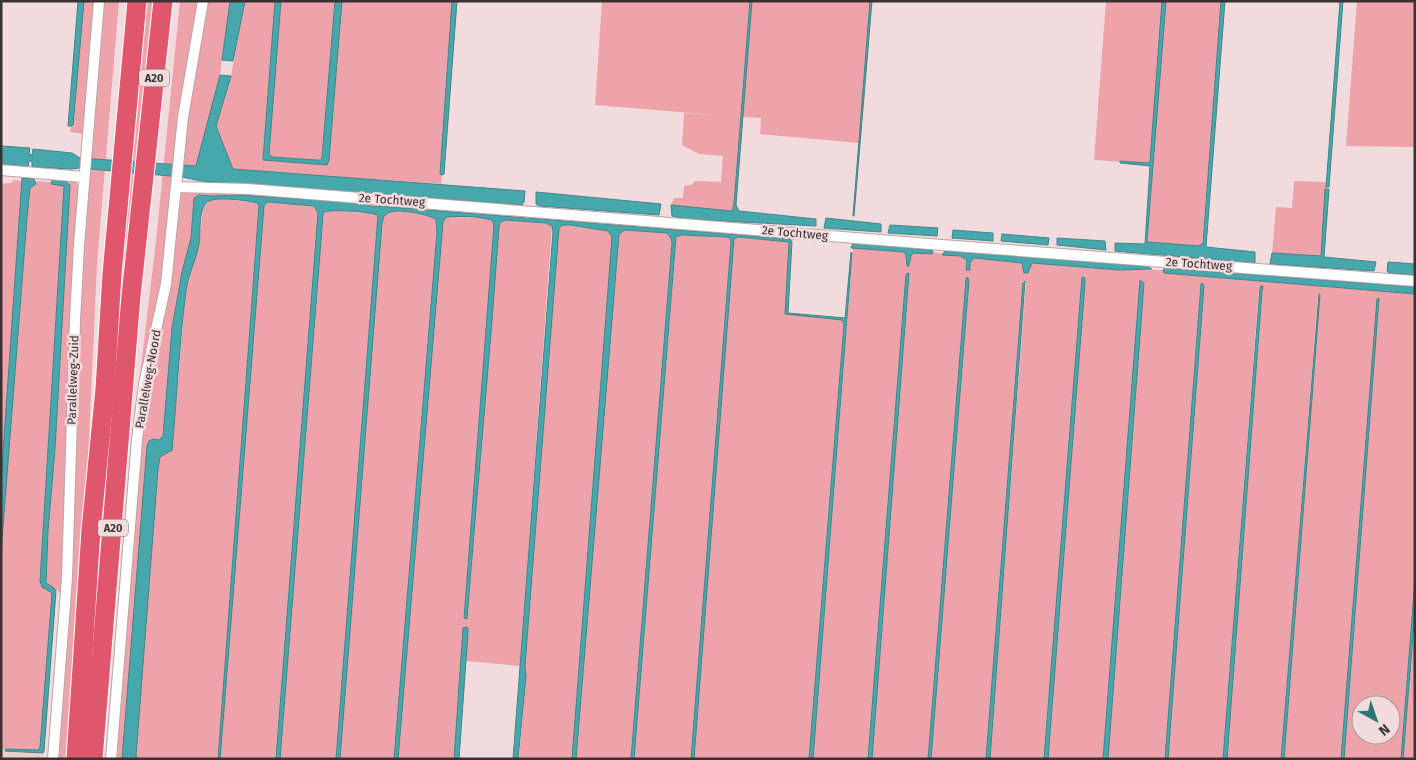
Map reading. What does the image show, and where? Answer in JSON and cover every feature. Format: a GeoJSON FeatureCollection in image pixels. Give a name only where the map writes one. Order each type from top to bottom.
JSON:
{"type":"FeatureCollection","features":[{"type":"Feature","properties":{"kind":"highway","name":"A20"},"geometry":{"type":"LineString","coordinates":[[76,759],[91,530],[105,389],[120,183],[137,1]]}},
{"type":"Feature","properties":{"kind":"highway","name":"A20"},"geometry":{"type":"LineString","coordinates":[[93,759],[131,296],[163,1]]}},
{"type":"Feature","properties":{"kind":"street","name":"Parallelweg-Zuid"},"geometry":{"type":"LineString","coordinates":[[53,759],[67,578],[75,320],[99,1]]}},
{"type":"Feature","properties":{"kind":"street","name":"Parallelweg-Noord"},"geometry":{"type":"LineString","coordinates":[[111,759],[137,440],[144,384],[166,284],[183,117],[203,1]]}},
{"type":"Feature","properties":{"kind":"street"},"geometry":{"type":"LineString","coordinates":[[1,170],[85,174]]}},
{"type":"Feature","properties":{"kind":"street","name":"2e Tochtweg"},"geometry":{"type":"LineString","coordinates":[[176,183],[942,245],[1415,280]]}},
{"type":"Feature","properties":{"kind":"shaded area"},"geometry":{"type":"Polygon","coordinates":[[[84,1],[94,1],[83,134],[70,132],[73,124],[84,1]]]}},
{"type":"Feature","properties":{"kind":"shaded area"},"geometry":{"type":"Polygon","coordinates":[[[103,1],[119,1],[97,264],[85,527],[67,759],[57,759],[82,260],[103,1]]]}},
{"type":"Feature","properties":{"kind":"shaded area"},"geometry":{"type":"Polygon","coordinates":[[[146,1],[156,1],[100,603],[83,759],[116,331],[146,1]]]}},
{"type":"Feature","properties":{"kind":"shaded area"},"geometry":{"type":"Polygon","coordinates":[[[180,1],[199,1],[163,280],[140,375],[156,241],[180,1]]]}},
{"type":"Feature","properties":{"kind":"shaded area"},"geometry":{"type":"Polygon","coordinates":[[[207,1],[230,1],[220,75],[197,164],[194,166],[183,166],[181,164],[186,117],[207,1]]]}},
{"type":"Feature","properties":{"kind":"shaded area"},"geometry":{"type":"Polygon","coordinates":[[[245,1],[275,1],[263,160],[327,165],[329,160],[342,1],[452,1],[440,174],[442,175],[441,184],[233,169],[216,126],[231,76],[245,1]]]}},
{"type":"Feature","properties":{"kind":"shaded area"},"geometry":{"type":"Polygon","coordinates":[[[281,1],[335,1],[321,160],[272,157],[269,154],[281,1]]]}},
{"type":"Feature","properties":{"kind":"shaded area"},"geometry":{"type":"Polygon","coordinates":[[[602,1],[750,1],[732,211],[671,205],[674,198],[683,198],[684,186],[691,185],[695,181],[721,182],[723,156],[699,154],[682,145],[684,113],[715,115],[595,105],[602,1]]]}},
{"type":"Feature","properties":{"kind":"shaded area"},"geometry":{"type":"Polygon","coordinates":[[[752,1],[870,1],[859,143],[760,134],[761,118],[742,117],[752,1]]]}},
{"type":"Feature","properties":{"kind":"shaded area"},"geometry":{"type":"Polygon","coordinates":[[[1106,1],[1163,1],[1151,164],[1094,160],[1106,1]]]}},
{"type":"Feature","properties":{"kind":"shaded area"},"geometry":{"type":"Polygon","coordinates":[[[1166,1],[1221,1],[1203,236],[1202,244],[1199,246],[1147,241],[1166,1]]]}},
{"type":"Feature","properties":{"kind":"shaded area"},"geometry":{"type":"Polygon","coordinates":[[[1357,1],[1415,1],[1415,147],[1346,146],[1357,1]]]}},
{"type":"Feature","properties":{"kind":"shaded area"},"geometry":{"type":"Polygon","coordinates":[[[14,180],[21,181],[23,184],[1,481],[1,184],[11,183],[14,180]]]}},
{"type":"Feature","properties":{"kind":"shaded area"},"geometry":{"type":"Polygon","coordinates":[[[36,181],[64,185],[40,581],[42,587],[52,593],[40,747],[38,750],[1,749],[1,553],[27,218],[30,188],[36,184],[36,181]]]}},
{"type":"Feature","properties":{"kind":"shaded area"},"geometry":{"type":"Polygon","coordinates":[[[65,181],[76,182],[79,188],[61,593],[46,584],[70,185],[65,181]]]}},
{"type":"Feature","properties":{"kind":"shaded area"},"geometry":{"type":"Polygon","coordinates":[[[1294,181],[1326,182],[1321,256],[1272,253],[1276,207],[1292,208],[1294,181]]]}},
{"type":"Feature","properties":{"kind":"shaded area"},"geometry":{"type":"Polygon","coordinates":[[[234,190],[795,237],[795,240],[497,214],[374,207],[359,203],[241,195],[202,195],[194,198],[191,238],[182,272],[172,328],[165,427],[163,436],[159,440],[138,567],[122,759],[117,759],[140,445],[172,276],[179,196],[183,192],[234,190]]]}},
{"type":"Feature","properties":{"kind":"shaded area"},"geometry":{"type":"Polygon","coordinates":[[[223,199],[258,203],[259,206],[218,759],[138,759],[136,756],[158,469],[160,457],[172,450],[186,289],[199,244],[203,210],[211,200],[223,199]]]}},
{"type":"Feature","properties":{"kind":"shaded area"},"geometry":{"type":"Polygon","coordinates":[[[269,202],[314,206],[318,213],[276,759],[220,759],[264,206],[269,202]]]}},
{"type":"Feature","properties":{"kind":"shaded area"},"geometry":{"type":"Polygon","coordinates":[[[329,210],[378,215],[336,759],[280,759],[320,253],[324,212],[329,210]]]}},
{"type":"Feature","properties":{"kind":"shaded area"},"geometry":{"type":"Polygon","coordinates":[[[392,211],[415,212],[432,217],[436,220],[437,232],[394,759],[340,759],[382,223],[384,216],[392,211]]]}},
{"type":"Feature","properties":{"kind":"shaded area"},"geometry":{"type":"Polygon","coordinates":[[[446,217],[486,218],[492,220],[494,225],[464,618],[467,619],[499,227],[505,220],[546,223],[552,226],[520,666],[466,661],[468,628],[463,628],[454,759],[398,759],[443,222],[446,217]]]}},
{"type":"Feature","properties":{"kind":"shaded area"},"geometry":{"type":"Polygon","coordinates":[[[563,225],[608,231],[612,237],[573,748],[572,759],[519,759],[558,240],[559,228],[563,225]]]}},
{"type":"Feature","properties":{"kind":"shaded area"},"geometry":{"type":"Polygon","coordinates":[[[625,230],[667,233],[672,243],[631,759],[576,759],[617,236],[625,230]]]}},
{"type":"Feature","properties":{"kind":"shaded area"},"geometry":{"type":"Polygon","coordinates":[[[678,235],[728,237],[731,242],[691,759],[634,759],[676,241],[678,235]]]}},
{"type":"Feature","properties":{"kind":"shaded area"},"geometry":{"type":"Polygon","coordinates":[[[735,237],[789,242],[785,314],[842,320],[844,324],[809,759],[694,759],[733,241],[735,237]]]}},
{"type":"Feature","properties":{"kind":"shaded area"},"geometry":{"type":"Polygon","coordinates":[[[853,248],[905,252],[908,266],[913,253],[931,254],[933,252],[964,257],[967,260],[967,270],[970,270],[970,263],[974,258],[1022,263],[1024,272],[1032,263],[1119,270],[1163,270],[1164,273],[1415,294],[1415,579],[1401,759],[1344,759],[1379,298],[1341,759],[1284,759],[1319,294],[1281,759],[1227,759],[1261,286],[1259,287],[1223,759],[1168,759],[1204,286],[1201,284],[1165,759],[1108,759],[1144,283],[1141,280],[1103,759],[1048,759],[1085,283],[1085,278],[1082,277],[1044,759],[990,759],[1026,282],[1023,283],[986,759],[931,759],[969,280],[966,277],[928,759],[872,759],[909,274],[906,274],[868,759],[813,759],[853,248]]]}},
{"type":"Feature","properties":{"kind":"shaded area"},"geometry":{"type":"Polygon","coordinates":[[[1415,610],[1415,759],[1403,759],[1415,610]]]}},
{"type":"Feature","properties":{"kind":"shaded area"},"geometry":{"type":"Polygon","coordinates":[[[1,748],[41,751],[40,759],[1,759],[1,748]]]}},
{"type":"Feature","properties":{"kind":"water"},"geometry":{"type":"Polygon","coordinates":[[[78,1],[84,1],[73,125],[68,126],[78,1]]]}},
{"type":"Feature","properties":{"kind":"water"},"geometry":{"type":"Polygon","coordinates":[[[230,1],[245,1],[233,61],[222,60],[230,1]]]}},
{"type":"Feature","properties":{"kind":"water"},"geometry":{"type":"Polygon","coordinates":[[[275,1],[281,1],[269,154],[272,157],[321,160],[335,1],[342,1],[329,160],[327,165],[263,160],[275,1]]]}},
{"type":"Feature","properties":{"kind":"water"},"geometry":{"type":"Polygon","coordinates":[[[452,1],[457,1],[444,174],[442,175],[440,174],[452,1]]]}},
{"type":"Feature","properties":{"kind":"water"},"geometry":{"type":"Polygon","coordinates":[[[750,1],[752,1],[736,205],[739,211],[816,219],[816,226],[685,219],[672,216],[671,205],[732,211],[750,1]]]}},
{"type":"Feature","properties":{"kind":"water"},"geometry":{"type":"Polygon","coordinates":[[[870,1],[872,1],[853,216],[870,1]]]}},
{"type":"Feature","properties":{"kind":"water"},"geometry":{"type":"Polygon","coordinates":[[[1162,1],[1166,1],[1147,241],[1199,246],[1203,243],[1221,1],[1225,1],[1206,247],[1255,252],[1255,263],[1115,251],[1115,243],[1145,244],[1150,166],[1120,163],[1120,161],[1148,163],[1150,161],[1162,1]]]}},
{"type":"Feature","properties":{"kind":"water"},"geometry":{"type":"Polygon","coordinates":[[[1340,1],[1343,1],[1329,187],[1326,187],[1340,1]]]}},
{"type":"Feature","properties":{"kind":"water"},"geometry":{"type":"Polygon","coordinates":[[[220,75],[231,76],[216,126],[233,169],[525,191],[524,202],[522,205],[201,181],[182,177],[79,168],[32,167],[32,161],[29,161],[28,167],[1,164],[1,146],[30,148],[29,154],[32,155],[33,149],[72,153],[80,158],[196,166],[220,75]]]}},
{"type":"Feature","properties":{"kind":"water"},"geometry":{"type":"Polygon","coordinates":[[[22,178],[34,179],[36,184],[30,188],[27,218],[1,553],[1,481],[22,178]]]}},
{"type":"Feature","properties":{"kind":"water"},"geometry":{"type":"Polygon","coordinates":[[[52,180],[65,181],[70,185],[55,449],[48,531],[46,583],[56,591],[43,753],[5,751],[6,749],[38,750],[40,747],[52,593],[42,587],[40,581],[64,186],[51,184],[52,180]]]}},
{"type":"Feature","properties":{"kind":"water"},"geometry":{"type":"Polygon","coordinates":[[[1325,189],[1329,189],[1324,257],[1376,262],[1374,271],[1270,264],[1272,253],[1321,256],[1325,189]]]}},
{"type":"Feature","properties":{"kind":"water"},"geometry":{"type":"Polygon","coordinates":[[[536,192],[661,204],[659,215],[539,206],[536,204],[536,192]]]}},
{"type":"Feature","properties":{"kind":"water"},"geometry":{"type":"Polygon","coordinates":[[[199,195],[241,195],[359,203],[374,207],[790,239],[792,242],[788,313],[845,318],[851,252],[813,759],[809,759],[844,324],[842,320],[785,314],[789,242],[738,237],[734,239],[694,759],[691,759],[731,242],[730,238],[727,237],[681,235],[676,237],[634,759],[631,759],[672,243],[667,233],[625,230],[619,234],[576,759],[572,759],[612,237],[608,231],[569,225],[563,225],[559,228],[525,665],[526,676],[518,759],[513,759],[553,232],[552,226],[546,223],[505,220],[500,223],[499,227],[467,619],[464,618],[494,225],[492,220],[463,216],[446,217],[443,222],[398,759],[394,759],[437,232],[436,220],[433,218],[421,214],[395,211],[384,216],[382,223],[340,759],[336,759],[378,215],[335,211],[324,212],[323,215],[280,759],[276,759],[318,213],[314,206],[269,202],[264,206],[220,759],[218,759],[259,206],[258,203],[253,202],[216,199],[206,203],[203,207],[199,244],[187,285],[172,450],[160,457],[158,469],[136,756],[138,759],[122,759],[147,446],[149,441],[153,439],[159,440],[163,436],[172,328],[182,272],[191,238],[194,198],[199,195]]]}},
{"type":"Feature","properties":{"kind":"water"},"geometry":{"type":"Polygon","coordinates":[[[826,218],[881,224],[881,232],[824,228],[826,218]]]}},
{"type":"Feature","properties":{"kind":"water"},"geometry":{"type":"Polygon","coordinates":[[[890,225],[938,228],[937,236],[888,233],[890,225]]]}},
{"type":"Feature","properties":{"kind":"water"},"geometry":{"type":"Polygon","coordinates":[[[953,230],[993,233],[993,241],[952,238],[953,230]]]}},
{"type":"Feature","properties":{"kind":"water"},"geometry":{"type":"Polygon","coordinates":[[[1002,234],[1049,238],[1048,245],[1001,241],[1002,234]]]}},
{"type":"Feature","properties":{"kind":"water"},"geometry":{"type":"Polygon","coordinates":[[[1057,238],[1105,241],[1106,250],[1057,245],[1057,238]]]}},
{"type":"Feature","properties":{"kind":"water"},"geometry":{"type":"Polygon","coordinates":[[[853,243],[932,250],[933,252],[932,254],[913,253],[909,266],[907,266],[904,252],[851,248],[853,243]]]}},
{"type":"Feature","properties":{"kind":"water"},"geometry":{"type":"Polygon","coordinates":[[[945,251],[1145,266],[1152,269],[1119,270],[1032,263],[1028,273],[1024,273],[1022,263],[974,258],[970,263],[970,270],[966,270],[967,260],[960,256],[942,255],[945,251]]]}},
{"type":"Feature","properties":{"kind":"water"},"geometry":{"type":"Polygon","coordinates":[[[1388,262],[1415,264],[1415,275],[1389,273],[1387,271],[1388,262]]]}},
{"type":"Feature","properties":{"kind":"water"},"geometry":{"type":"Polygon","coordinates":[[[1165,268],[1415,287],[1415,294],[1164,273],[1163,270],[1165,268]]]}},
{"type":"Feature","properties":{"kind":"water"},"geometry":{"type":"Polygon","coordinates":[[[909,273],[872,759],[868,759],[906,274],[909,273]]]}},
{"type":"Feature","properties":{"kind":"water"},"geometry":{"type":"Polygon","coordinates":[[[967,277],[969,280],[931,759],[928,759],[966,279],[967,277]]]}},
{"type":"Feature","properties":{"kind":"water"},"geometry":{"type":"Polygon","coordinates":[[[1082,277],[1085,278],[1085,283],[1048,759],[1044,759],[1082,277]]]}},
{"type":"Feature","properties":{"kind":"water"},"geometry":{"type":"Polygon","coordinates":[[[1140,280],[1144,283],[1108,759],[1103,759],[1140,280]]]}},
{"type":"Feature","properties":{"kind":"water"},"geometry":{"type":"Polygon","coordinates":[[[1025,281],[990,759],[986,759],[1023,283],[1025,281]]]}},
{"type":"Feature","properties":{"kind":"water"},"geometry":{"type":"Polygon","coordinates":[[[1201,284],[1204,286],[1168,759],[1165,759],[1201,284]]]}},
{"type":"Feature","properties":{"kind":"water"},"geometry":{"type":"Polygon","coordinates":[[[1263,286],[1227,759],[1223,759],[1260,287],[1263,286]]]}},
{"type":"Feature","properties":{"kind":"water"},"geometry":{"type":"Polygon","coordinates":[[[1319,294],[1284,759],[1281,759],[1319,294]]]}},
{"type":"Feature","properties":{"kind":"water"},"geometry":{"type":"Polygon","coordinates":[[[1379,298],[1344,759],[1341,759],[1377,299],[1379,298]]]}},
{"type":"Feature","properties":{"kind":"water"},"geometry":{"type":"Polygon","coordinates":[[[1415,579],[1415,610],[1403,759],[1401,759],[1415,579]]]}},
{"type":"Feature","properties":{"kind":"water"},"geometry":{"type":"Polygon","coordinates":[[[463,628],[468,628],[468,632],[459,759],[454,759],[463,628]]]}}]}
